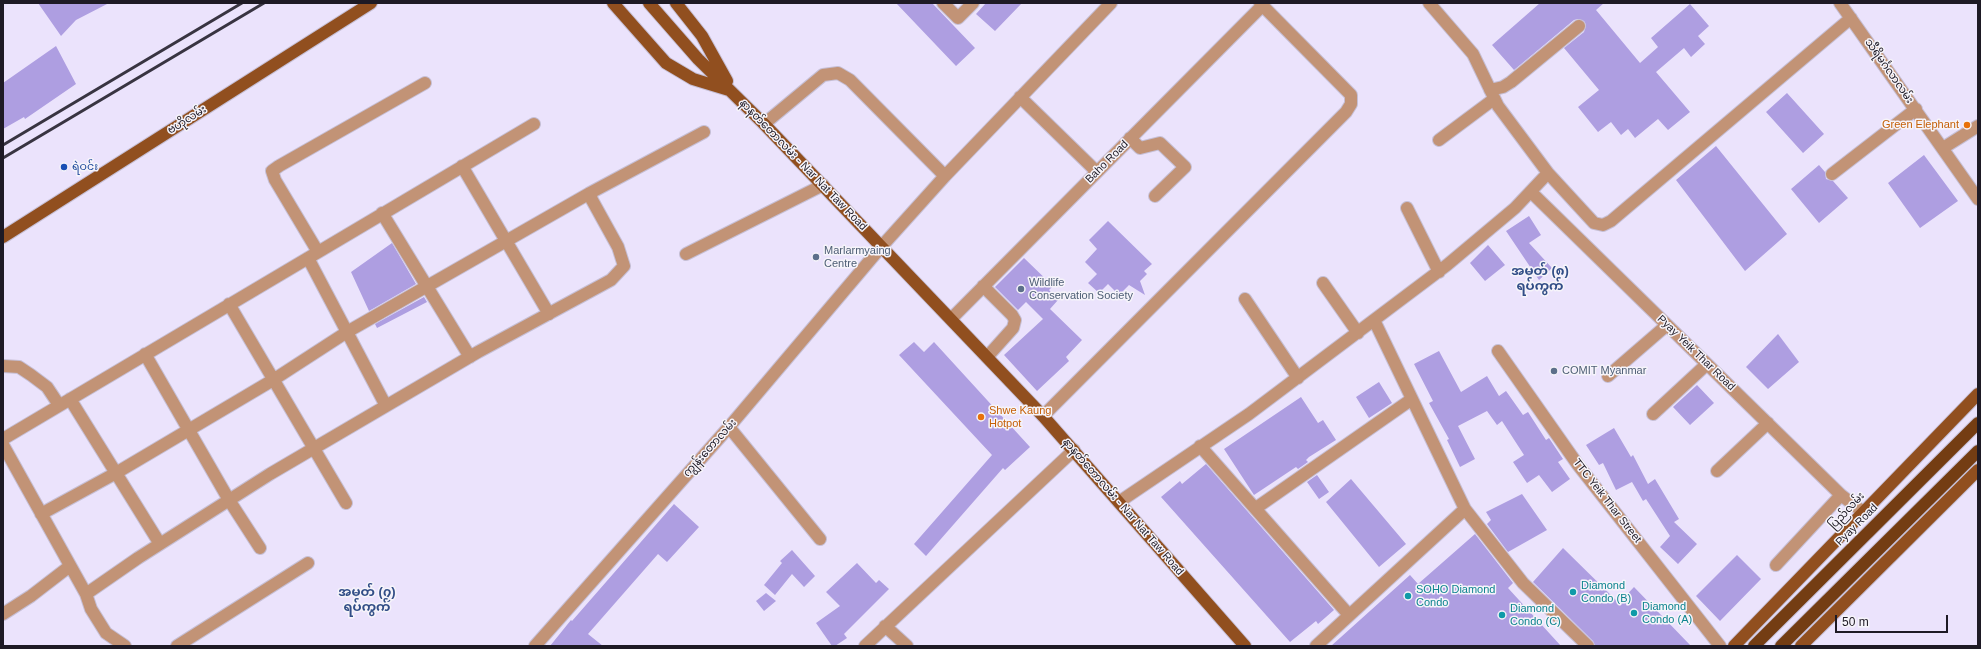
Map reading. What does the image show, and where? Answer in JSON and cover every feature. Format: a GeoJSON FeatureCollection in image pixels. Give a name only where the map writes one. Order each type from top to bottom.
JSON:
{"type":"FeatureCollection","features":[{"type":"Feature","properties":{"kind":"highway","name":"Pyay Road"},"geometry":{"type":"LineString","coordinates":[[1754,646],[1978,423]]}},
{"type":"Feature","properties":{"kind":"highway"},"geometry":{"type":"LineString","coordinates":[[1781,646],[1978,451]]}},
{"type":"Feature","properties":{"kind":"main road","name":"ဗဟိုလမ်း"},"geometry":{"type":"LineString","coordinates":[[3,237],[371,3]]}},
{"type":"Feature","properties":{"kind":"main road"},"geometry":{"type":"LineString","coordinates":[[614,3],[666,63],[693,79],[732,90]]}},
{"type":"Feature","properties":{"kind":"main road","name":"နာနတ်တောလမ်း - Nar Nat Taw Road"},"geometry":{"type":"LineString","coordinates":[[649,3],[698,59],[732,90],[1043,416],[1245,646]]}},
{"type":"Feature","properties":{"kind":"main road"},"geometry":{"type":"LineString","coordinates":[[676,3],[702,36],[732,90]]}},
{"type":"Feature","properties":{"kind":"main road","name":"ပြည်လမ်း"},"geometry":{"type":"LineString","coordinates":[[1734,646],[1978,394]]}},
{"type":"Feature","properties":{"kind":"main road"},"geometry":{"type":"LineString","coordinates":[[1801,646],[1978,470]]}},
{"type":"Feature","properties":{"kind":"street"},"geometry":{"type":"LineString","coordinates":[[943,3],[958,18],[973,3]]}},
{"type":"Feature","properties":{"kind":"street","name":"ကျွန်းတောလမ်း"},"geometry":{"type":"LineString","coordinates":[[535,646],[729,427],[882,246],[945,176],[1111,3]]}},
{"type":"Feature","properties":{"kind":"street"},"geometry":{"type":"LineString","coordinates":[[1429,3],[1472,54],[1492,95],[1548,173],[1594,223],[1603,225],[1611,221],[1851,18]]}},
{"type":"Feature","properties":{"kind":"street","name":"သီရိမင်္ဂလာလမ်း"},"geometry":{"type":"LineString","coordinates":[[1840,3],[1978,199]]}},
{"type":"Feature","properties":{"kind":"street"},"geometry":{"type":"LineString","coordinates":[[1043,416],[1340,118],[1351,104],[1351,95],[1261,4]]}},
{"type":"Feature","properties":{"kind":"street","name":"Baho Road"},"geometry":{"type":"LineString","coordinates":[[951,319],[1261,4]]}},
{"type":"Feature","properties":{"kind":"street"},"geometry":{"type":"LineString","coordinates":[[1439,140],[1578,26]]}},
{"type":"Feature","properties":{"kind":"street"},"geometry":{"type":"LineString","coordinates":[[764,124],[823,75],[838,73],[850,80],[945,176]]}},
{"type":"Feature","properties":{"kind":"street"},"geometry":{"type":"LineString","coordinates":[[386,406],[347,332],[313,255],[272,172],[286,162],[425,83]]}},
{"type":"Feature","properties":{"kind":"street"},"geometry":{"type":"LineString","coordinates":[[1020,97],[1097,172]]}},
{"type":"Feature","properties":{"kind":"street"},"geometry":{"type":"LineString","coordinates":[[1832,174],[1916,109]]}},
{"type":"Feature","properties":{"kind":"street"},"geometry":{"type":"LineString","coordinates":[[3,438],[534,124]]}},
{"type":"Feature","properties":{"kind":"street"},"geometry":{"type":"LineString","coordinates":[[1943,148],[1978,126]]}},
{"type":"Feature","properties":{"kind":"street"},"geometry":{"type":"LineString","coordinates":[[41,514],[116,473],[273,380],[347,332],[506,240],[704,132]]}},
{"type":"Feature","properties":{"kind":"street"},"geometry":{"type":"LineString","coordinates":[[1130,138],[1140,148],[1160,143],[1184,167],[1155,196]]}},
{"type":"Feature","properties":{"kind":"street"},"geometry":{"type":"LineString","coordinates":[[462,166],[549,314]]}},
{"type":"Feature","properties":{"kind":"street"},"geometry":{"type":"LineString","coordinates":[[1119,502],[1249,414],[1439,272],[1531,192],[1548,173]]}},
{"type":"Feature","properties":{"kind":"street"},"geometry":{"type":"LineString","coordinates":[[686,254],[823,186]]}},
{"type":"Feature","properties":{"kind":"street","name":"Pyay Yeik Thar Road"},"geometry":{"type":"LineString","coordinates":[[1531,192],[1841,495],[1863,512]]}},
{"type":"Feature","properties":{"kind":"street"},"geometry":{"type":"LineString","coordinates":[[86,594],[138,558],[228,500],[313,448],[470,357],[611,280],[624,266],[618,247],[592,200],[590,193]]}},
{"type":"Feature","properties":{"kind":"street"},"geometry":{"type":"LineString","coordinates":[[1407,208],[1439,272]]}},
{"type":"Feature","properties":{"kind":"street"},"geometry":{"type":"LineString","coordinates":[[382,213],[470,357]]}},
{"type":"Feature","properties":{"kind":"street"},"geometry":{"type":"LineString","coordinates":[[1323,283],[1358,333]]}},
{"type":"Feature","properties":{"kind":"street"},"geometry":{"type":"LineString","coordinates":[[983,286],[1012,315],[1015,320],[1013,328],[987,357]]}},
{"type":"Feature","properties":{"kind":"street"},"geometry":{"type":"LineString","coordinates":[[1245,299],[1298,378]]}},
{"type":"Feature","properties":{"kind":"street"},"geometry":{"type":"LineString","coordinates":[[229,304],[346,503]]}},
{"type":"Feature","properties":{"kind":"street"},"geometry":{"type":"LineString","coordinates":[[1374,320],[1465,509],[1523,583],[1588,646]]}},
{"type":"Feature","properties":{"kind":"street"},"geometry":{"type":"LineString","coordinates":[[1608,376],[1667,325]]}},
{"type":"Feature","properties":{"kind":"street","name":"TTC Yeik Thar Street"},"geometry":{"type":"LineString","coordinates":[[1498,351],[1578,465],[1720,646]]}},
{"type":"Feature","properties":{"kind":"street"},"geometry":{"type":"LineString","coordinates":[[145,354],[228,500],[260,548]]}},
{"type":"Feature","properties":{"kind":"street"},"geometry":{"type":"LineString","coordinates":[[1653,414],[1707,364]]}},
{"type":"Feature","properties":{"kind":"street"},"geometry":{"type":"LineString","coordinates":[[3,366],[19,367],[47,386],[59,405]]}},
{"type":"Feature","properties":{"kind":"street"},"geometry":{"type":"LineString","coordinates":[[70,399],[160,544]]}},
{"type":"Feature","properties":{"kind":"street"},"geometry":{"type":"LineString","coordinates":[[1256,508],[1412,400]]}},
{"type":"Feature","properties":{"kind":"street"},"geometry":{"type":"LineString","coordinates":[[1717,471],[1768,423]]}},
{"type":"Feature","properties":{"kind":"street"},"geometry":{"type":"LineString","coordinates":[[729,427],[820,539]]}},
{"type":"Feature","properties":{"kind":"street"},"geometry":{"type":"LineString","coordinates":[[3,445],[86,594],[91,609],[106,632],[125,646]]}},
{"type":"Feature","properties":{"kind":"street"},"geometry":{"type":"LineString","coordinates":[[1200,446],[1349,615]]}},
{"type":"Feature","properties":{"kind":"street"},"geometry":{"type":"LineString","coordinates":[[865,646],[884,626],[1074,450]]}},
{"type":"Feature","properties":{"kind":"street"},"geometry":{"type":"LineString","coordinates":[[1776,565],[1841,495]]}},
{"type":"Feature","properties":{"kind":"street"},"geometry":{"type":"LineString","coordinates":[[1316,646],[1465,509]]}},
{"type":"Feature","properties":{"kind":"street"},"geometry":{"type":"LineString","coordinates":[[177,646],[308,563]]}},
{"type":"Feature","properties":{"kind":"street"},"geometry":{"type":"LineString","coordinates":[[3,614],[31,596],[70,566]]}},
{"type":"Feature","properties":{"kind":"street"},"geometry":{"type":"LineString","coordinates":[[884,626],[907,646]]}},
{"type":"Feature","properties":{"kind":"building"},"geometry":{"type":"Polygon","coordinates":[[[38,3],[109,3],[76,20],[61,36],[38,3]]]}},
{"type":"Feature","properties":{"kind":"building"},"geometry":{"type":"Polygon","coordinates":[[[896,3],[932,3],[975,48],[956,66],[896,3]]]}},
{"type":"Feature","properties":{"kind":"building"},"geometry":{"type":"Polygon","coordinates":[[[986,3],[1022,3],[995,31],[976,14],[986,3]]]}},
{"type":"Feature","properties":{"kind":"building"},"geometry":{"type":"Polygon","coordinates":[[[1540,3],[1604,3],[1596,10],[1640,63],[1658,47],[1651,38],[1690,4],[1709,26],[1698,36],[1705,44],[1691,57],[1684,48],[1656,72],[1690,112],[1668,130],[1658,119],[1635,138],[1628,129],[1621,135],[1611,122],[1598,132],[1578,107],[1599,90],[1564,48],[1584,32],[1586,25],[1584,21],[1578,19],[1574,20],[1514,70],[1492,45],[1540,3]]]}},
{"type":"Feature","properties":{"kind":"building"},"geometry":{"type":"Polygon","coordinates":[[[56,46],[76,84],[25,119],[24,117],[3,129],[3,83],[56,46]]]}},
{"type":"Feature","properties":{"kind":"building"},"geometry":{"type":"Polygon","coordinates":[[[1787,93],[1824,134],[1803,153],[1766,112],[1787,93]]]}},
{"type":"Feature","properties":{"kind":"building"},"geometry":{"type":"Polygon","coordinates":[[[1716,146],[1787,234],[1745,271],[1676,180],[1716,146]]]}},
{"type":"Feature","properties":{"kind":"building"},"geometry":{"type":"Polygon","coordinates":[[[1924,155],[1958,201],[1920,228],[1888,183],[1924,155]]]}},
{"type":"Feature","properties":{"kind":"building"},"geometry":{"type":"Polygon","coordinates":[[[1819,165],[1825,172],[1826,179],[1833,181],[1848,198],[1819,223],[1791,189],[1819,165]]]}},
{"type":"Feature","properties":{"kind":"building"},"geometry":{"type":"Polygon","coordinates":[[[1529,216],[1541,235],[1529,243],[1552,268],[1539,280],[1506,231],[1529,216]]]}},
{"type":"Feature","properties":{"kind":"building"},"geometry":{"type":"Polygon","coordinates":[[[1108,221],[1152,264],[1144,271],[1147,274],[1140,281],[1145,295],[1129,285],[1119,295],[1108,284],[1099,293],[1088,283],[1097,274],[1085,262],[1097,249],[1089,240],[1108,221]]]}},
{"type":"Feature","properties":{"kind":"building"},"geometry":{"type":"Polygon","coordinates":[[[392,243],[416,284],[369,311],[351,272],[392,243]]]}},
{"type":"Feature","properties":{"kind":"building"},"geometry":{"type":"Polygon","coordinates":[[[1488,245],[1505,265],[1485,281],[1470,263],[1488,245]]]}},
{"type":"Feature","properties":{"kind":"building"},"geometry":{"type":"Polygon","coordinates":[[[1024,258],[1053,286],[1049,290],[1058,300],[1050,309],[1082,340],[1066,357],[1069,361],[1037,391],[1004,355],[1043,319],[1026,302],[1018,310],[995,287],[1024,258]]]}},
{"type":"Feature","properties":{"kind":"building"},"geometry":{"type":"Polygon","coordinates":[[[424,297],[427,302],[377,328],[375,324],[424,297]]]}},
{"type":"Feature","properties":{"kind":"building"},"geometry":{"type":"Polygon","coordinates":[[[1778,334],[1799,362],[1768,389],[1746,367],[1778,334]]]}},
{"type":"Feature","properties":{"kind":"building"},"geometry":{"type":"Polygon","coordinates":[[[914,342],[924,352],[934,342],[1030,447],[1005,470],[1003,468],[926,556],[914,544],[992,455],[899,355],[914,342]]]}},
{"type":"Feature","properties":{"kind":"building"},"geometry":{"type":"Polygon","coordinates":[[[1439,351],[1461,392],[1487,376],[1499,396],[1506,391],[1523,415],[1528,412],[1546,440],[1549,438],[1563,459],[1558,462],[1570,479],[1552,492],[1539,475],[1527,483],[1513,462],[1524,455],[1502,421],[1497,425],[1487,411],[1458,426],[1475,459],[1460,467],[1447,440],[1449,439],[1429,403],[1433,401],[1414,364],[1439,351]]]}},
{"type":"Feature","properties":{"kind":"building"},"geometry":{"type":"Polygon","coordinates":[[[1379,382],[1392,403],[1369,418],[1356,397],[1379,382]]]}},
{"type":"Feature","properties":{"kind":"building"},"geometry":{"type":"Polygon","coordinates":[[[1697,385],[1714,403],[1690,425],[1673,407],[1697,385]]]}},
{"type":"Feature","properties":{"kind":"building"},"geometry":{"type":"Polygon","coordinates":[[[1301,397],[1318,423],[1323,420],[1336,440],[1309,457],[1306,460],[1308,462],[1298,469],[1296,467],[1254,495],[1224,449],[1301,397]]]}},
{"type":"Feature","properties":{"kind":"building"},"geometry":{"type":"Polygon","coordinates":[[[1614,428],[1631,457],[1633,455],[1648,484],[1655,479],[1679,519],[1674,522],[1697,544],[1678,564],[1660,547],[1670,536],[1646,499],[1643,501],[1632,482],[1616,490],[1603,463],[1599,465],[1586,445],[1614,428]]]}},
{"type":"Feature","properties":{"kind":"building"},"geometry":{"type":"Polygon","coordinates":[[[1206,464],[1334,610],[1318,624],[1316,621],[1290,642],[1161,497],[1180,481],[1182,484],[1206,464]]]}},
{"type":"Feature","properties":{"kind":"building"},"geometry":{"type":"Polygon","coordinates":[[[1317,475],[1329,492],[1319,499],[1307,482],[1317,475]]]}},
{"type":"Feature","properties":{"kind":"building"},"geometry":{"type":"Polygon","coordinates":[[[1351,479],[1406,544],[1379,567],[1326,502],[1351,479]]]}},
{"type":"Feature","properties":{"kind":"building"},"geometry":{"type":"Polygon","coordinates":[[[1522,494],[1547,530],[1508,552],[1487,524],[1491,520],[1486,512],[1522,494]]]}},
{"type":"Feature","properties":{"kind":"building"},"geometry":{"type":"Polygon","coordinates":[[[674,504],[699,527],[667,562],[658,554],[588,634],[603,646],[550,646],[571,620],[572,621],[674,504]]]}},
{"type":"Feature","properties":{"kind":"building"},"geometry":{"type":"Polygon","coordinates":[[[1475,534],[1513,583],[1508,588],[1561,646],[1331,646],[1410,575],[1418,584],[1475,534]]]}},
{"type":"Feature","properties":{"kind":"building"},"geometry":{"type":"Polygon","coordinates":[[[1563,548],[1619,603],[1634,587],[1691,646],[1595,646],[1593,641],[1533,582],[1563,548]]]}},
{"type":"Feature","properties":{"kind":"building"},"geometry":{"type":"Polygon","coordinates":[[[792,550],[815,576],[804,587],[792,574],[775,595],[764,585],[782,563],[780,561],[792,550]]]}},
{"type":"Feature","properties":{"kind":"building"},"geometry":{"type":"Polygon","coordinates":[[[1737,555],[1761,579],[1720,621],[1696,596],[1737,555]]]}},
{"type":"Feature","properties":{"kind":"building"},"geometry":{"type":"Polygon","coordinates":[[[857,563],[876,583],[879,580],[889,589],[844,634],[847,638],[835,646],[832,646],[816,623],[840,606],[826,592],[857,563]]]}},
{"type":"Feature","properties":{"kind":"building"},"geometry":{"type":"Polygon","coordinates":[[[766,593],[776,601],[764,611],[756,601],[766,593]]]}},
{"type":"Feature","properties":{"kind":"railway"},"geometry":{"type":"LineString","coordinates":[[3,145],[242,3]]}},
{"type":"Feature","properties":{"kind":"railway"},"geometry":{"type":"LineString","coordinates":[[3,158],[264,3]]}},
{"type":"Feature","properties":{"kind":"place","name":"Green Elephant"},"geometry":{"type":"Point","coordinates":[1967,125]}},
{"type":"Feature","properties":{"kind":"place","name":"ရဲဝင်း"},"geometry":{"type":"Point","coordinates":[64,167]}},
{"type":"Feature","properties":{"kind":"place","name":"Marlarmyaing Centre"},"geometry":{"type":"Point","coordinates":[816,257]}},
{"type":"Feature","properties":{"kind":"place","name":"Wildlife Conservation Society"},"geometry":{"type":"Point","coordinates":[1021,289]}},
{"type":"Feature","properties":{"kind":"place","name":"COMIT Myanmar"},"geometry":{"type":"Point","coordinates":[1554,371]}},
{"type":"Feature","properties":{"kind":"place","name":"Shwe Kaung Hotpot"},"geometry":{"type":"Point","coordinates":[981,417]}},
{"type":"Feature","properties":{"kind":"place","name":"Diamond Condo (B)"},"geometry":{"type":"Point","coordinates":[1573,592]}},
{"type":"Feature","properties":{"kind":"place","name":"SOHO Diamond Condo"},"geometry":{"type":"Point","coordinates":[1408,596]}},
{"type":"Feature","properties":{"kind":"place","name":"Diamond Condo (A)"},"geometry":{"type":"Point","coordinates":[1634,613]}},
{"type":"Feature","properties":{"kind":"place","name":"Diamond Condo (C)"},"geometry":{"type":"Point","coordinates":[1502,615]}},
{"type":"Feature","properties":{"kind":"district","name":"အမှတ် (၈) ရပ်ကွက်"},"geometry":{"type":"Point","coordinates":[1540,278]}},
{"type":"Feature","properties":{"kind":"district","name":"အမှတ် (၇) ရပ်ကွက်"},"geometry":{"type":"Point","coordinates":[367,600]}}]}
